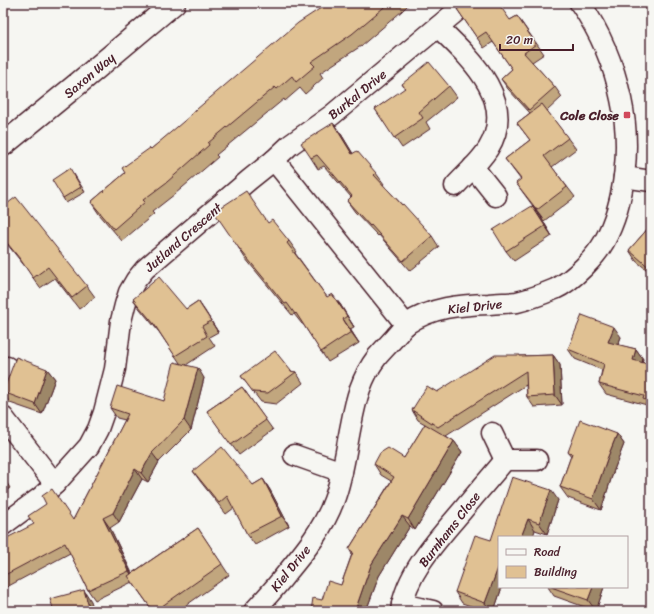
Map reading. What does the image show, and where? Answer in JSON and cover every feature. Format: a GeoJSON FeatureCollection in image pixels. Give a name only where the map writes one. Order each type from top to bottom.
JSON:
{"type":"FeatureCollection","features":[{"type":"Feature","properties":{"kind":"street","name":"Saxon Way"},"geometry":{"type":"LineString","coordinates":[[3,145],[174,3]]}},
{"type":"Feature","properties":{"kind":"street","name":"Kiel Drive"},"geometry":{"type":"LineString","coordinates":[[254,611],[298,560],[315,538],[326,519],[334,500],[342,472],[359,389],[377,356],[406,325],[427,314],[447,307],[516,302],[536,297],[557,288],[576,276],[604,244],[619,204],[624,178],[626,151],[625,123],[622,100],[605,48],[594,25],[580,3]]}},
{"type":"Feature","properties":{"kind":"street","name":"Burkal Drive"},"geometry":{"type":"LineString","coordinates":[[274,160],[290,145],[332,115],[458,10]]}},
{"type":"Feature","properties":{"kind":"street"},"geometry":{"type":"LineString","coordinates":[[438,27],[470,59],[485,80],[497,106],[498,120],[495,135],[488,150],[455,186]]}},
{"type":"Feature","properties":{"kind":"street"},"geometry":{"type":"LineString","coordinates":[[274,160],[406,325]]}},
{"type":"Feature","properties":{"kind":"street","name":"Jutland Crescent"},"geometry":{"type":"LineString","coordinates":[[3,525],[55,484],[89,446],[98,429],[104,412],[115,369],[121,321],[129,292],[136,280],[145,269],[274,160]]}},
{"type":"Feature","properties":{"kind":"street"},"geometry":{"type":"LineString","coordinates":[[473,167],[496,196]]}},
{"type":"Feature","properties":{"kind":"street"},"geometry":{"type":"LineString","coordinates":[[624,178],[651,181]]}},
{"type":"Feature","properties":{"kind":"street"},"geometry":{"type":"LineString","coordinates":[[3,417],[55,484]]}},
{"type":"Feature","properties":{"kind":"street"},"geometry":{"type":"LineString","coordinates":[[492,433],[505,460],[537,460]]}},
{"type":"Feature","properties":{"kind":"street"},"geometry":{"type":"LineString","coordinates":[[294,455],[342,472]]}},
{"type":"Feature","properties":{"kind":"street","name":"Burnhams Close"},"geometry":{"type":"LineString","coordinates":[[433,611],[401,607],[408,586],[422,561],[443,533],[505,460]]}},
{"type":"Feature","properties":{"kind":"building"},"geometry":{"type":"Polygon","coordinates":[[[333,3],[389,3],[352,34],[311,62],[315,66],[296,82],[292,76],[277,89],[275,87],[208,143],[209,145],[167,182],[143,200],[145,202],[114,229],[91,202],[125,173],[122,168],[150,148],[151,149],[298,23],[327,4],[329,6],[333,3]]]}},
{"type":"Feature","properties":{"kind":"building"},"geometry":{"type":"Polygon","coordinates":[[[467,3],[498,3],[510,20],[517,16],[536,44],[524,53],[555,87],[529,110],[501,79],[512,69],[486,32],[477,38],[457,9],[467,3]]]}},
{"type":"Feature","properties":{"kind":"building"},"geometry":{"type":"Polygon","coordinates":[[[429,62],[449,86],[419,112],[423,118],[394,138],[375,109],[405,88],[402,84],[429,62]]]}},
{"type":"Feature","properties":{"kind":"building"},"geometry":{"type":"Polygon","coordinates":[[[542,104],[568,138],[544,156],[567,187],[537,210],[516,183],[521,179],[505,159],[530,140],[517,123],[542,104]]]}},
{"type":"Feature","properties":{"kind":"building"},"geometry":{"type":"Polygon","coordinates":[[[333,123],[352,154],[357,151],[376,173],[374,175],[432,236],[403,261],[347,201],[352,196],[317,155],[311,158],[301,143],[333,123]]]}},
{"type":"Feature","properties":{"kind":"building"},"geometry":{"type":"Polygon","coordinates":[[[70,168],[81,187],[63,198],[52,180],[70,168]]]}},
{"type":"Feature","properties":{"kind":"building"},"geometry":{"type":"Polygon","coordinates":[[[246,191],[268,223],[272,220],[289,241],[287,243],[327,297],[332,294],[347,316],[343,319],[351,332],[321,352],[296,313],[295,314],[287,303],[285,304],[238,247],[214,212],[246,191]]]}},
{"type":"Feature","properties":{"kind":"building"},"geometry":{"type":"Polygon","coordinates":[[[16,197],[87,286],[72,298],[48,267],[33,278],[3,238],[3,207],[16,197]]]}},
{"type":"Feature","properties":{"kind":"building"},"geometry":{"type":"Polygon","coordinates":[[[532,206],[545,226],[506,251],[493,230],[532,206]]]}},
{"type":"Feature","properties":{"kind":"building"},"geometry":{"type":"Polygon","coordinates":[[[651,225],[651,269],[629,250],[651,225]]]}},
{"type":"Feature","properties":{"kind":"building"},"geometry":{"type":"Polygon","coordinates":[[[159,277],[186,309],[198,301],[211,321],[202,326],[207,336],[175,356],[154,324],[133,299],[159,277]]]}},
{"type":"Feature","properties":{"kind":"building"},"geometry":{"type":"Polygon","coordinates":[[[582,315],[614,327],[608,342],[636,349],[633,360],[651,365],[651,402],[643,399],[644,396],[599,384],[604,364],[568,349],[582,315]]]}},
{"type":"Feature","properties":{"kind":"building"},"geometry":{"type":"Polygon","coordinates":[[[275,351],[290,371],[296,372],[268,393],[253,392],[241,376],[275,351]]]}},
{"type":"Feature","properties":{"kind":"building"},"geometry":{"type":"Polygon","coordinates":[[[495,355],[553,355],[555,395],[527,397],[526,371],[438,427],[412,410],[427,386],[437,392],[495,355]]]}},
{"type":"Feature","properties":{"kind":"building"},"geometry":{"type":"Polygon","coordinates":[[[16,357],[47,369],[35,404],[3,392],[16,357]]]}},
{"type":"Feature","properties":{"kind":"building"},"geometry":{"type":"Polygon","coordinates":[[[174,362],[198,368],[184,420],[152,453],[141,473],[135,469],[113,513],[103,518],[129,571],[88,590],[65,543],[3,576],[3,540],[34,524],[28,516],[46,504],[42,496],[52,489],[73,520],[128,414],[110,408],[117,386],[164,401],[174,362]]]}},
{"type":"Feature","properties":{"kind":"building"},"geometry":{"type":"Polygon","coordinates":[[[242,387],[266,420],[231,445],[207,411],[242,387]]]}},
{"type":"Feature","properties":{"kind":"building"},"geometry":{"type":"Polygon","coordinates":[[[580,420],[617,434],[593,499],[560,487],[572,453],[568,452],[580,420]]]}},
{"type":"Feature","properties":{"kind":"building"},"geometry":{"type":"Polygon","coordinates":[[[425,424],[454,441],[408,519],[402,516],[371,565],[355,611],[311,611],[313,598],[322,600],[328,581],[341,585],[353,552],[349,549],[394,477],[374,464],[380,453],[388,448],[404,458],[425,424]]]}},
{"type":"Feature","properties":{"kind":"building"},"geometry":{"type":"Polygon","coordinates":[[[222,447],[253,485],[263,479],[282,516],[247,534],[227,496],[219,503],[193,471],[222,447]]]}},
{"type":"Feature","properties":{"kind":"building"},"geometry":{"type":"Polygon","coordinates":[[[512,477],[551,490],[539,523],[528,519],[521,536],[498,536],[498,568],[485,603],[455,592],[475,535],[491,540],[512,477]]]}},
{"type":"Feature","properties":{"kind":"building"},"geometry":{"type":"Polygon","coordinates":[[[198,528],[222,564],[153,611],[128,576],[198,528]]]}},
{"type":"Feature","properties":{"kind":"building"},"geometry":{"type":"Polygon","coordinates":[[[554,588],[593,588],[588,600],[554,588]]]}},
{"type":"Feature","properties":{"kind":"building"},"geometry":{"type":"Polygon","coordinates":[[[84,590],[90,611],[54,611],[50,599],[84,590]]]}},
{"type":"Feature","properties":{"kind":"place","name":"Cole Close"},"geometry":{"type":"Point","coordinates":[627,115]}}]}
